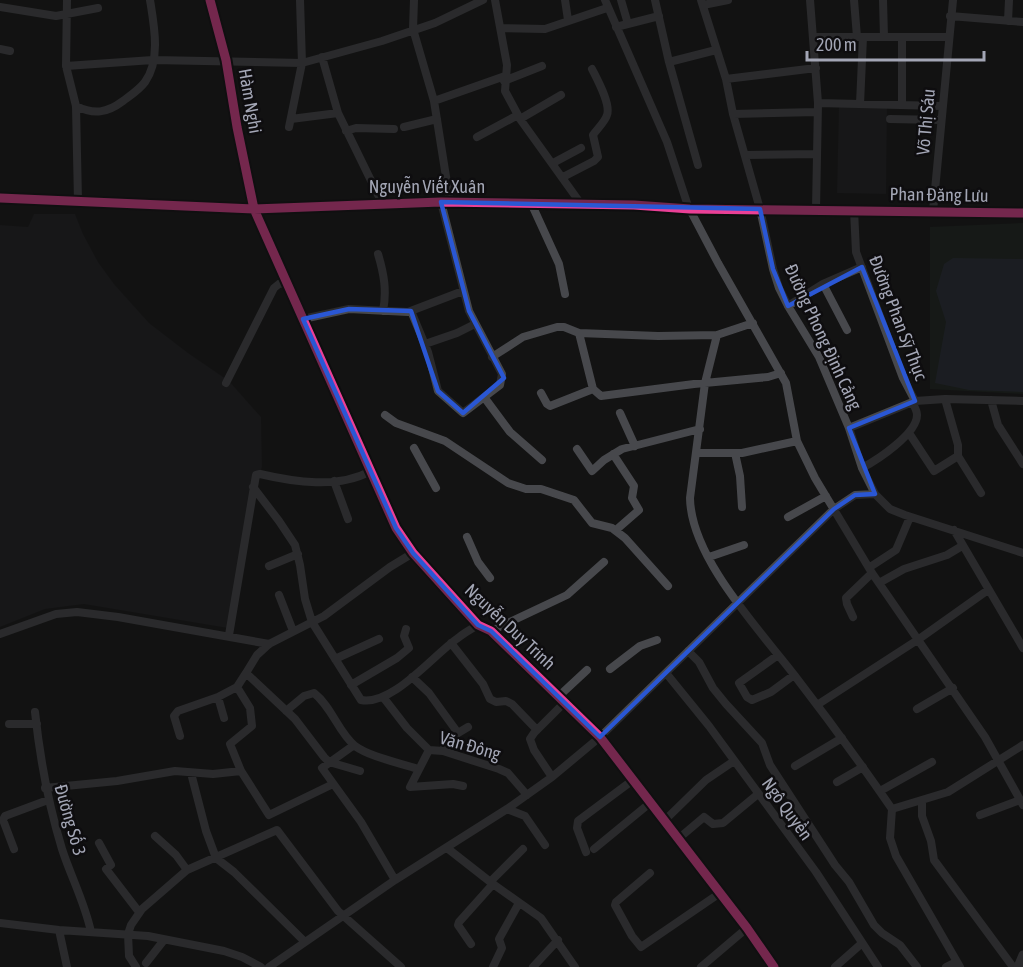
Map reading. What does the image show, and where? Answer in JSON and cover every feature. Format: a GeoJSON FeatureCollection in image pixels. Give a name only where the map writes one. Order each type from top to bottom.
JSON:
{"type":"FeatureCollection","features":[{"type":"Feature","properties":{"kind":"street"},"geometry":{"type":"LineString","coordinates":[[67,0],[66,66],[76,106],[78,201]]}},
{"type":"Feature","properties":{"kind":"street"},"geometry":{"type":"LineString","coordinates":[[76,106],[94,112],[113,108],[143,85],[148,78],[153,60],[155,33],[150,0]]}},
{"type":"Feature","properties":{"kind":"street","name":"Hàm Nghi"},"geometry":{"type":"LineString","coordinates":[[210,0],[226,60],[254,209]]}},
{"type":"Feature","properties":{"kind":"street"},"geometry":{"type":"LineString","coordinates":[[300,0],[302,63],[290,123],[338,113]]}},
{"type":"Feature","properties":{"kind":"street"},"geometry":{"type":"LineString","coordinates":[[414,0],[413,29],[434,101],[450,202]]}},
{"type":"Feature","properties":{"kind":"street"},"geometry":{"type":"LineString","coordinates":[[66,66],[153,60],[302,63],[382,41],[435,23],[483,0]]}},
{"type":"Feature","properties":{"kind":"street"},"geometry":{"type":"LineString","coordinates":[[495,0],[507,66],[505,92],[519,117],[580,204]]}},
{"type":"Feature","properties":{"kind":"street"},"geometry":{"type":"LineString","coordinates":[[565,0],[568,20]]}},
{"type":"Feature","properties":{"kind":"street"},"geometry":{"type":"LineString","coordinates":[[621,0],[628,24]]}},
{"type":"Feature","properties":{"kind":"street"},"geometry":{"type":"LineString","coordinates":[[655,0],[669,62],[698,165]]}},
{"type":"Feature","properties":{"kind":"street"},"geometry":{"type":"LineString","coordinates":[[702,3],[728,0]]}},
{"type":"Feature","properties":{"kind":"street"},"geometry":{"type":"LineString","coordinates":[[810,0],[818,103],[816,209]]}},
{"type":"Feature","properties":{"kind":"street"},"geometry":{"type":"LineString","coordinates":[[854,0],[860,37],[860,104]]}},
{"type":"Feature","properties":{"kind":"street"},"geometry":{"type":"LineString","coordinates":[[883,0],[884,37]]}},
{"type":"Feature","properties":{"kind":"street","name":"Võ Thị Sáu"},"geometry":{"type":"LineString","coordinates":[[933,210],[953,0]]}},
{"type":"Feature","properties":{"kind":"street"},"geometry":{"type":"LineString","coordinates":[[1008,21],[1009,0]]}},
{"type":"Feature","properties":{"kind":"street","name":"Đường Phong Định Cảng"},"geometry":{"type":"LineString","coordinates":[[702,3],[726,80],[733,114],[760,209],[773,269],[788,306],[819,357],[849,428],[862,468],[875,494],[890,509],[910,517],[1023,553]]}},
{"type":"Feature","properties":{"kind":"street"},"geometry":{"type":"LineString","coordinates":[[501,28],[545,29],[606,4],[667,142],[690,208],[718,263],[781,373],[790,394],[797,441],[807,464],[879,583],[953,688],[999,759],[1021,802],[980,815]]}},
{"type":"Feature","properties":{"kind":"street"},"geometry":{"type":"LineString","coordinates":[[0,7],[52,16],[99,8]]}},
{"type":"Feature","properties":{"kind":"street"},"geometry":{"type":"LineString","coordinates":[[616,27],[659,16]]}},
{"type":"Feature","properties":{"kind":"street"},"geometry":{"type":"LineString","coordinates":[[950,16],[1023,22]]}},
{"type":"Feature","properties":{"kind":"street"},"geometry":{"type":"LineString","coordinates":[[814,37],[948,37]]}},
{"type":"Feature","properties":{"kind":"street"},"geometry":{"type":"LineString","coordinates":[[902,37],[902,105]]}},
{"type":"Feature","properties":{"kind":"street"},"geometry":{"type":"LineString","coordinates":[[0,49],[10,51]]}},
{"type":"Feature","properties":{"kind":"street"},"geometry":{"type":"LineString","coordinates":[[669,62],[716,50]]}},
{"type":"Feature","properties":{"kind":"street"},"geometry":{"type":"LineString","coordinates":[[322,57],[338,113],[382,203]]}},
{"type":"Feature","properties":{"kind":"street"},"geometry":{"type":"LineString","coordinates":[[434,101],[542,66]]}},
{"type":"Feature","properties":{"kind":"street"},"geometry":{"type":"LineString","coordinates":[[726,80],[816,68]]}},
{"type":"Feature","properties":{"kind":"street"},"geometry":{"type":"LineString","coordinates":[[563,177],[598,157],[593,135],[608,111],[602,90],[592,69]]}},
{"type":"Feature","properties":{"kind":"street"},"geometry":{"type":"LineString","coordinates":[[477,137],[561,95]]}},
{"type":"Feature","properties":{"kind":"street"},"geometry":{"type":"LineString","coordinates":[[818,103],[942,106]]}},
{"type":"Feature","properties":{"kind":"street"},"geometry":{"type":"LineString","coordinates":[[733,114],[817,112]]}},
{"type":"Feature","properties":{"kind":"street"},"geometry":{"type":"LineString","coordinates":[[404,127],[437,119]]}},
{"type":"Feature","properties":{"kind":"street"},"geometry":{"type":"LineString","coordinates":[[890,119],[941,120]]}},
{"type":"Feature","properties":{"kind":"street"},"geometry":{"type":"LineString","coordinates":[[346,131],[356,128],[394,129]]}},
{"type":"Feature","properties":{"kind":"street"},"geometry":{"type":"LineString","coordinates":[[553,163],[580,148]]}},
{"type":"Feature","properties":{"kind":"street"},"geometry":{"type":"LineString","coordinates":[[745,154],[817,154]]}},
{"type":"Feature","properties":{"kind":"street","name":"Nguyễn Viết Xuân"},"geometry":{"type":"LineString","coordinates":[[1,196],[254,209],[450,202],[854,210]]}},
{"type":"Feature","properties":{"kind":"street"},"geometry":{"type":"LineString","coordinates":[[411,312],[425,344],[433,380],[440,394],[463,413],[496,389],[502,381],[502,374],[469,311],[441,202]]}},
{"type":"Feature","properties":{"kind":"street"},"geometry":{"type":"LineString","coordinates":[[532,205],[559,264],[565,294]]}},
{"type":"Feature","properties":{"kind":"street","name":"Nguyễn Duy Trinh"},"geometry":{"type":"LineString","coordinates":[[254,209],[396,528],[413,553],[478,625],[492,631],[600,737],[747,928],[774,967]]}},
{"type":"Feature","properties":{"kind":"street","name":"Phan Đăng Lưu"},"geometry":{"type":"LineString","coordinates":[[854,210],[1023,213]]}},
{"type":"Feature","properties":{"kind":"street","name":"Đường Phan Sỹ Thục"},"geometry":{"type":"LineString","coordinates":[[854,210],[856,252],[873,302],[914,401],[945,399],[1023,401]]}},
{"type":"Feature","properties":{"kind":"street"},"geometry":{"type":"LineString","coordinates":[[378,254],[384,272],[386,294],[383,311]]}},
{"type":"Feature","properties":{"kind":"street"},"geometry":{"type":"LineString","coordinates":[[788,306],[823,284],[862,267]]}},
{"type":"Feature","properties":{"kind":"street"},"geometry":{"type":"LineString","coordinates":[[227,380],[274,288],[287,282]]}},
{"type":"Feature","properties":{"kind":"street"},"geometry":{"type":"LineString","coordinates":[[823,284],[847,330]]}},
{"type":"Feature","properties":{"kind":"street"},"geometry":{"type":"LineString","coordinates":[[303,319],[340,310],[411,312],[464,291]]}},
{"type":"Feature","properties":{"kind":"street"},"geometry":{"type":"LineString","coordinates":[[492,357],[523,337],[544,330],[564,327],[579,333],[658,336],[717,335],[753,323]]}},
{"type":"Feature","properties":{"kind":"street"},"geometry":{"type":"LineString","coordinates":[[425,344],[475,324]]}},
{"type":"Feature","properties":{"kind":"street"},"geometry":{"type":"LineString","coordinates":[[579,333],[593,389],[597,395],[605,396],[768,377],[781,373]]}},
{"type":"Feature","properties":{"kind":"street"},"geometry":{"type":"LineString","coordinates":[[717,335],[705,383],[690,498],[694,529],[737,603],[842,738],[892,809],[890,838],[896,856],[958,964],[946,967]]}},
{"type":"Feature","properties":{"kind":"street"},"geometry":{"type":"LineString","coordinates":[[541,393],[550,406],[593,389]]}},
{"type":"Feature","properties":{"kind":"street"},"geometry":{"type":"LineString","coordinates":[[484,397],[510,432],[542,460]]}},
{"type":"Feature","properties":{"kind":"street"},"geometry":{"type":"LineString","coordinates":[[945,399],[958,445],[958,456],[981,493]]}},
{"type":"Feature","properties":{"kind":"street"},"geometry":{"type":"LineString","coordinates":[[991,400],[998,425],[1023,464]]}},
{"type":"Feature","properties":{"kind":"street"},"geometry":{"type":"LineString","coordinates":[[849,428],[914,401],[917,418],[909,433],[862,468]]}},
{"type":"Feature","properties":{"kind":"street"},"geometry":{"type":"LineString","coordinates":[[620,413],[634,446]]}},
{"type":"Feature","properties":{"kind":"street"},"geometry":{"type":"LineString","coordinates":[[385,415],[396,423],[445,441],[508,483],[526,489],[541,489],[574,500],[592,523],[616,530],[668,586]]}},
{"type":"Feature","properties":{"kind":"street"},"geometry":{"type":"LineString","coordinates":[[577,449],[592,471],[622,449],[700,429]]}},
{"type":"Feature","properties":{"kind":"street"},"geometry":{"type":"LineString","coordinates":[[909,433],[934,471],[958,456]]}},
{"type":"Feature","properties":{"kind":"street"},"geometry":{"type":"LineString","coordinates":[[697,453],[735,453],[797,441]]}},
{"type":"Feature","properties":{"kind":"street"},"geometry":{"type":"LineString","coordinates":[[414,448],[436,488]]}},
{"type":"Feature","properties":{"kind":"street"},"geometry":{"type":"LineString","coordinates":[[735,453],[740,476],[742,507]]}},
{"type":"Feature","properties":{"kind":"street"},"geometry":{"type":"LineString","coordinates":[[613,454],[634,486],[632,498],[639,510],[616,530]]}},
{"type":"Feature","properties":{"kind":"street"},"geometry":{"type":"LineString","coordinates":[[229,635],[256,475],[306,482],[355,478],[371,471]]}},
{"type":"Feature","properties":{"kind":"street"},"geometry":{"type":"LineString","coordinates":[[334,481],[348,519]]}},
{"type":"Feature","properties":{"kind":"street"},"geometry":{"type":"LineString","coordinates":[[253,488],[291,538],[298,554],[305,599],[312,622],[361,700],[383,697],[478,625]]}},
{"type":"Feature","properties":{"kind":"street"},"geometry":{"type":"LineString","coordinates":[[269,967],[395,880],[507,809],[552,777],[600,737],[834,509],[855,495],[875,494]]}},
{"type":"Feature","properties":{"kind":"street"},"geometry":{"type":"LineString","coordinates":[[788,517],[826,496]]}},
{"type":"Feature","properties":{"kind":"street"},"geometry":{"type":"LineString","coordinates":[[853,617],[846,598],[871,570],[896,550],[910,517]]}},
{"type":"Feature","properties":{"kind":"street"},"geometry":{"type":"LineString","coordinates":[[954,530],[1023,648]]}},
{"type":"Feature","properties":{"kind":"street"},"geometry":{"type":"LineString","coordinates":[[467,537],[478,562],[490,578]]}},
{"type":"Feature","properties":{"kind":"street"},"geometry":{"type":"LineString","coordinates":[[709,557],[744,545]]}},
{"type":"Feature","properties":{"kind":"street"},"geometry":{"type":"LineString","coordinates":[[879,583],[904,569],[947,555],[962,546]]}},
{"type":"Feature","properties":{"kind":"street"},"geometry":{"type":"LineString","coordinates":[[180,736],[174,716],[178,711],[218,697],[237,687],[257,655],[269,644],[324,616],[390,567],[413,553]]}},
{"type":"Feature","properties":{"kind":"street"},"geometry":{"type":"LineString","coordinates":[[269,566],[298,554]]}},
{"type":"Feature","properties":{"kind":"street"},"geometry":{"type":"LineString","coordinates":[[492,631],[567,595],[604,562]]}},
{"type":"Feature","properties":{"kind":"street"},"geometry":{"type":"LineString","coordinates":[[817,705],[919,639],[988,590]]}},
{"type":"Feature","properties":{"kind":"street"},"geometry":{"type":"LineString","coordinates":[[279,595],[293,631]]}},
{"type":"Feature","properties":{"kind":"street"},"geometry":{"type":"LineString","coordinates":[[0,634],[56,614],[77,612],[118,616],[269,644]]}},
{"type":"Feature","properties":{"kind":"street"},"geometry":{"type":"LineString","coordinates":[[351,685],[397,658],[409,648],[404,636],[406,629]]}},
{"type":"Feature","properties":{"kind":"street"},"geometry":{"type":"LineString","coordinates":[[335,659],[379,639]]}},
{"type":"Feature","properties":{"kind":"street"},"geometry":{"type":"LineString","coordinates":[[610,669],[640,646],[657,640]]}},
{"type":"Feature","properties":{"kind":"street"},"geometry":{"type":"LineString","coordinates":[[451,644],[483,684],[490,699],[496,702],[506,701],[516,706],[537,730]]}},
{"type":"Feature","properties":{"kind":"street"},"geometry":{"type":"LineString","coordinates":[[688,651],[699,662],[713,688],[726,705],[762,743],[770,765],[835,865],[849,882],[874,925],[900,945],[917,967]]}},
{"type":"Feature","properties":{"kind":"street"},"geometry":{"type":"LineString","coordinates":[[778,655],[739,683],[747,697],[752,700],[763,696],[794,675]]}},
{"type":"Feature","properties":{"kind":"street"},"geometry":{"type":"LineString","coordinates":[[559,696],[587,670]]}},
{"type":"Feature","properties":{"kind":"street"},"geometry":{"type":"LineString","coordinates":[[246,673],[302,727],[329,762],[360,771]]}},
{"type":"Feature","properties":{"kind":"street","name":"Ngô Quyền"},"geometry":{"type":"LineString","coordinates":[[666,673],[734,761],[829,892],[878,967]]}},
{"type":"Feature","properties":{"kind":"street"},"geometry":{"type":"LineString","coordinates":[[412,677],[429,693],[458,733]]}},
{"type":"Feature","properties":{"kind":"street"},"geometry":{"type":"LineString","coordinates":[[237,687],[250,708],[252,726],[230,744],[241,771],[269,814],[333,784]]}},
{"type":"Feature","properties":{"kind":"street"},"geometry":{"type":"LineString","coordinates":[[917,709],[953,688]]}},
{"type":"Feature","properties":{"kind":"street"},"geometry":{"type":"LineString","coordinates":[[286,711],[304,696],[314,693],[354,745],[418,769]]}},
{"type":"Feature","properties":{"kind":"street"},"geometry":{"type":"LineString","coordinates":[[218,697],[224,718]]}},
{"type":"Feature","properties":{"kind":"street","name":"Văn Đông"},"geometry":{"type":"LineString","coordinates":[[383,697],[407,728],[429,750],[443,751],[508,773],[527,795]]}},
{"type":"Feature","properties":{"kind":"street"},"geometry":{"type":"LineString","coordinates":[[552,777],[530,743],[537,730],[565,702]]}},
{"type":"Feature","properties":{"kind":"street","name":"Đường Số 3"},"geometry":{"type":"LineString","coordinates":[[35,712],[48,800],[91,932]]}},
{"type":"Feature","properties":{"kind":"street"},"geometry":{"type":"LineString","coordinates":[[9,724],[36,724]]}},
{"type":"Feature","properties":{"kind":"street"},"geometry":{"type":"LineString","coordinates":[[443,751],[448,739],[468,727]]}},
{"type":"Feature","properties":{"kind":"street"},"geometry":{"type":"LineString","coordinates":[[795,766],[842,738]]}},
{"type":"Feature","properties":{"kind":"street"},"geometry":{"type":"LineString","coordinates":[[892,809],[948,792],[1023,744]]}},
{"type":"Feature","properties":{"kind":"street"},"geometry":{"type":"LineString","coordinates":[[354,745],[322,768],[361,822],[395,880]]}},
{"type":"Feature","properties":{"kind":"street"},"geometry":{"type":"LineString","coordinates":[[429,750],[410,787],[453,784],[463,786]]}},
{"type":"Feature","properties":{"kind":"street"},"geometry":{"type":"LineString","coordinates":[[664,821],[706,780],[734,761]]}},
{"type":"Feature","properties":{"kind":"street"},"geometry":{"type":"LineString","coordinates":[[880,791],[932,762]]}},
{"type":"Feature","properties":{"kind":"street"},"geometry":{"type":"LineString","coordinates":[[837,782],[862,767]]}},
{"type":"Feature","properties":{"kind":"street"},"geometry":{"type":"LineString","coordinates":[[45,788],[117,781],[175,771],[213,774],[241,771]]}},
{"type":"Feature","properties":{"kind":"street"},"geometry":{"type":"LineString","coordinates":[[191,773],[206,831],[216,858],[305,942]]}},
{"type":"Feature","properties":{"kind":"street"},"geometry":{"type":"LineString","coordinates":[[633,780],[578,821],[577,828],[590,850],[650,803]]}},
{"type":"Feature","properties":{"kind":"street"},"geometry":{"type":"LineString","coordinates":[[678,839],[704,817],[713,824],[723,823],[758,794]]}},
{"type":"Feature","properties":{"kind":"street"},"geometry":{"type":"LineString","coordinates":[[14,849],[3,820],[5,816],[48,800]]}},
{"type":"Feature","properties":{"kind":"street"},"geometry":{"type":"LineString","coordinates":[[922,801],[922,816],[931,841],[934,860],[1019,964]]}},
{"type":"Feature","properties":{"kind":"street"},"geometry":{"type":"LineString","coordinates":[[507,809],[525,816],[545,845]]}},
{"type":"Feature","properties":{"kind":"street"},"geometry":{"type":"LineString","coordinates":[[136,967],[129,956],[128,934],[139,912],[187,870],[277,830],[338,911],[401,967]]}},
{"type":"Feature","properties":{"kind":"street"},"geometry":{"type":"LineString","coordinates":[[155,836],[176,855],[187,870]]}},
{"type":"Feature","properties":{"kind":"street"},"geometry":{"type":"LineString","coordinates":[[99,843],[111,865],[106,869],[139,912]]}},
{"type":"Feature","properties":{"kind":"street"},"geometry":{"type":"LineString","coordinates":[[447,848],[541,918],[575,967]]}},
{"type":"Feature","properties":{"kind":"street"},"geometry":{"type":"LineString","coordinates":[[471,944],[458,925],[459,922],[523,849]]}},
{"type":"Feature","properties":{"kind":"street"},"geometry":{"type":"LineString","coordinates":[[650,873],[616,902],[615,906],[641,947],[720,893]]}},
{"type":"Feature","properties":{"kind":"street"},"geometry":{"type":"LineString","coordinates":[[493,967],[502,948],[500,939],[519,903]]}},
{"type":"Feature","properties":{"kind":"street"},"geometry":{"type":"LineString","coordinates":[[0,923],[59,930],[128,934],[164,940],[224,951],[261,967]]}},
{"type":"Feature","properties":{"kind":"street"},"geometry":{"type":"LineString","coordinates":[[701,967],[747,928]]}},
{"type":"Feature","properties":{"kind":"street"},"geometry":{"type":"LineString","coordinates":[[59,930],[67,967]]}},
{"type":"Feature","properties":{"kind":"street"},"geometry":{"type":"LineString","coordinates":[[146,963],[164,940]]}},
{"type":"Feature","properties":{"kind":"street"},"geometry":{"type":"LineString","coordinates":[[533,967],[558,940]]}},
{"type":"Feature","properties":{"kind":"street"},"geometry":{"type":"LineString","coordinates":[[836,967],[861,944]]}},
{"type":"Feature","properties":{"kind":"street"},"geometry":{"type":"LineString","coordinates":[[385,967],[393,959]]}},
{"type":"Feature","properties":{"kind":"highlighted area"},"geometry":{"type":"Polygon","coordinates":[[[441,202],[760,209],[773,269],[788,306],[862,267],[915,401],[849,428],[875,494],[855,495],[834,509],[600,737],[491,631],[478,625],[413,553],[396,528],[303,319],[349,309],[411,311],[438,391],[463,413],[504,378],[469,311],[441,202]]]}},
{"type":"Feature","properties":{"kind":"shaded area"},"geometry":{"type":"Polygon","coordinates":[[[839,105],[887,106],[886,194],[837,193],[839,105]]]}},
{"type":"Feature","properties":{"kind":"shaded area"},"geometry":{"type":"Polygon","coordinates":[[[34,214],[75,214],[98,262],[114,284],[149,323],[229,381],[261,417],[262,466],[228,628],[84,604],[45,609],[0,627],[0,225],[28,227],[34,214]]]}},
{"type":"Feature","properties":{"kind":"shaded area"},"geometry":{"type":"Polygon","coordinates":[[[1023,223],[1023,394],[930,389],[930,227],[1023,223]]]}},
{"type":"Feature","properties":{"kind":"shaded area"},"geometry":{"type":"Polygon","coordinates":[[[953,258],[1023,259],[1023,392],[969,390],[935,383],[946,322],[936,291],[944,264],[953,258]]]}},
{"type":"Feature","properties":{"kind":"cycle path"},"geometry":{"type":"LineString","coordinates":[[210,0],[226,60],[254,209],[396,528],[413,553],[478,625],[491,631],[600,737],[747,928],[774,967]]}},
{"type":"Feature","properties":{"kind":"cycle path"},"geometry":{"type":"LineString","coordinates":[[0,198],[254,209],[441,202],[634,205],[690,209],[1023,213]]}}]}
